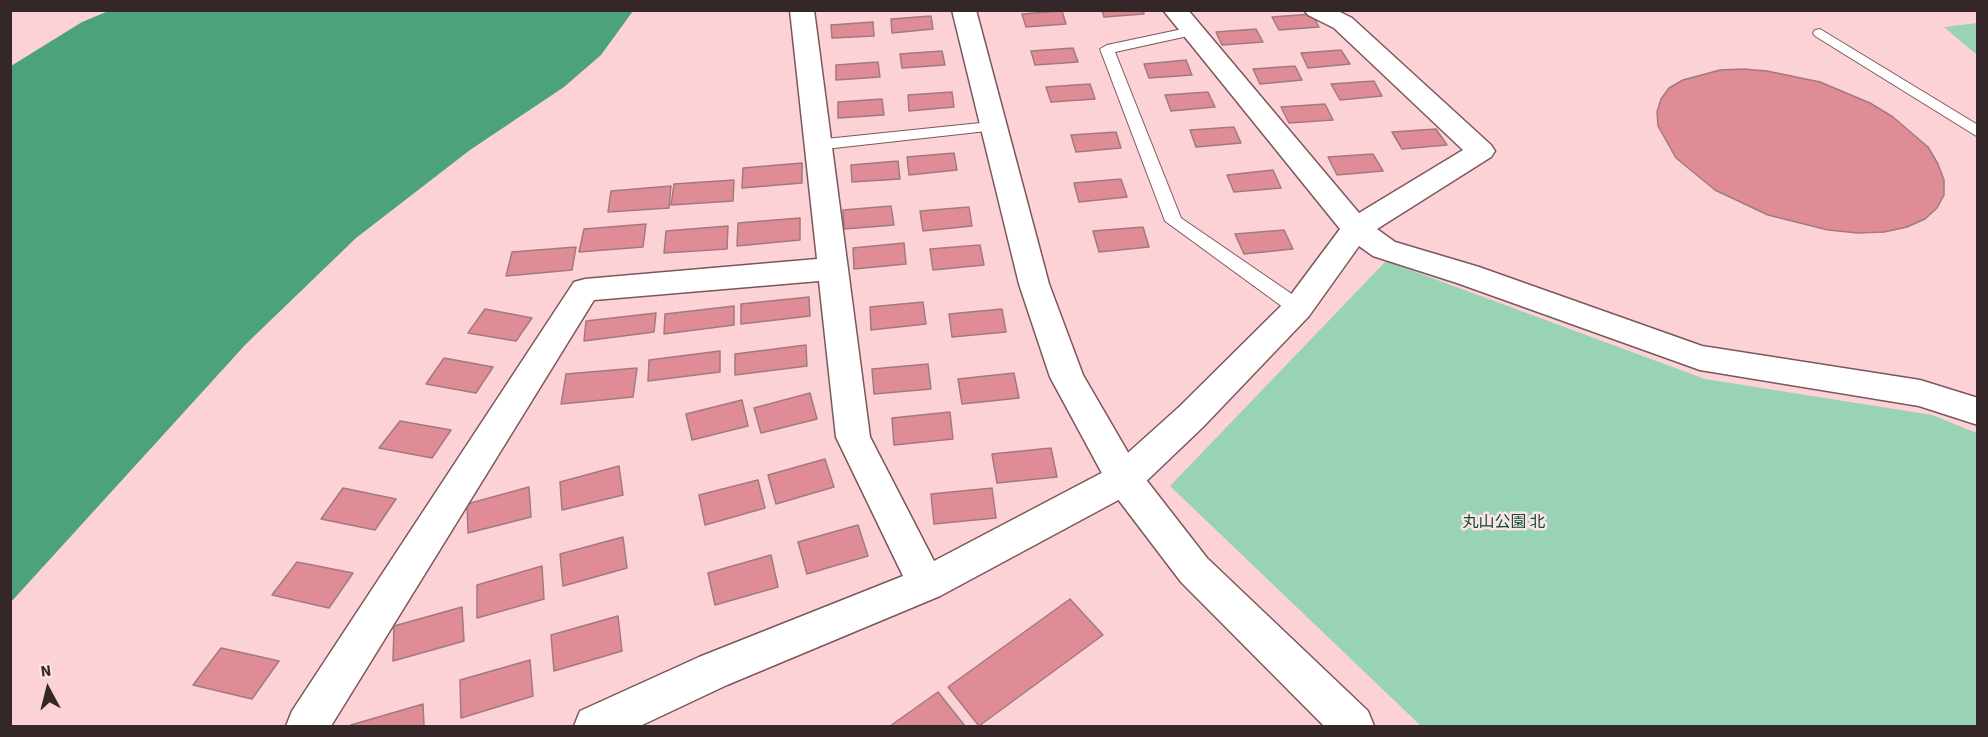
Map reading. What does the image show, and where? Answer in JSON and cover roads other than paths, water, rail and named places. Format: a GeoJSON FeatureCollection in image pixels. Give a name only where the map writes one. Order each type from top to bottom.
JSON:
{"type":"FeatureCollection","features":[{"type":"Feature","properties":{"kind":"street"},"geometry":{"type":"LineString","coordinates":[[801,10],[853,437],[926,584]]}},
{"type":"Feature","properties":{"kind":"street"},"geometry":{"type":"LineString","coordinates":[[964,10],[990,127],[1034,284],[1066,377],[1124,479],[1194,570],[1353,726]]}},
{"type":"Feature","properties":{"kind":"street"},"geometry":{"type":"LineString","coordinates":[[1175,10],[1356,229],[1384,249],[1468,275],[1700,358],[1920,393],[1977,411]]}},
{"type":"Feature","properties":{"kind":"street"},"geometry":{"type":"LineString","coordinates":[[595,726],[713,671],[926,584],[1124,479],[1191,417],[1298,308],[1356,229],[1480,151],[1343,23],[1316,10]]}},
{"type":"Feature","properties":{"kind":"street"},"geometry":{"type":"LineString","coordinates":[[308,726],[585,290],[831,269]]}},
{"type":"Feature","properties":{"kind":"lane"},"geometry":{"type":"LineString","coordinates":[[1192,31],[1107,49],[1174,221],[1298,308]]}},
{"type":"Feature","properties":{"kind":"lane"},"geometry":{"type":"LineString","coordinates":[[1820,33],[1977,132]]}},
{"type":"Feature","properties":{"kind":"lane"},"geometry":{"type":"LineString","coordinates":[[816,145],[990,127]]}},
{"type":"Feature","properties":{"kind":"park label","name":"丸山公園 北"},"geometry":{"type":"Point","coordinates":[1504,523]}}]}
